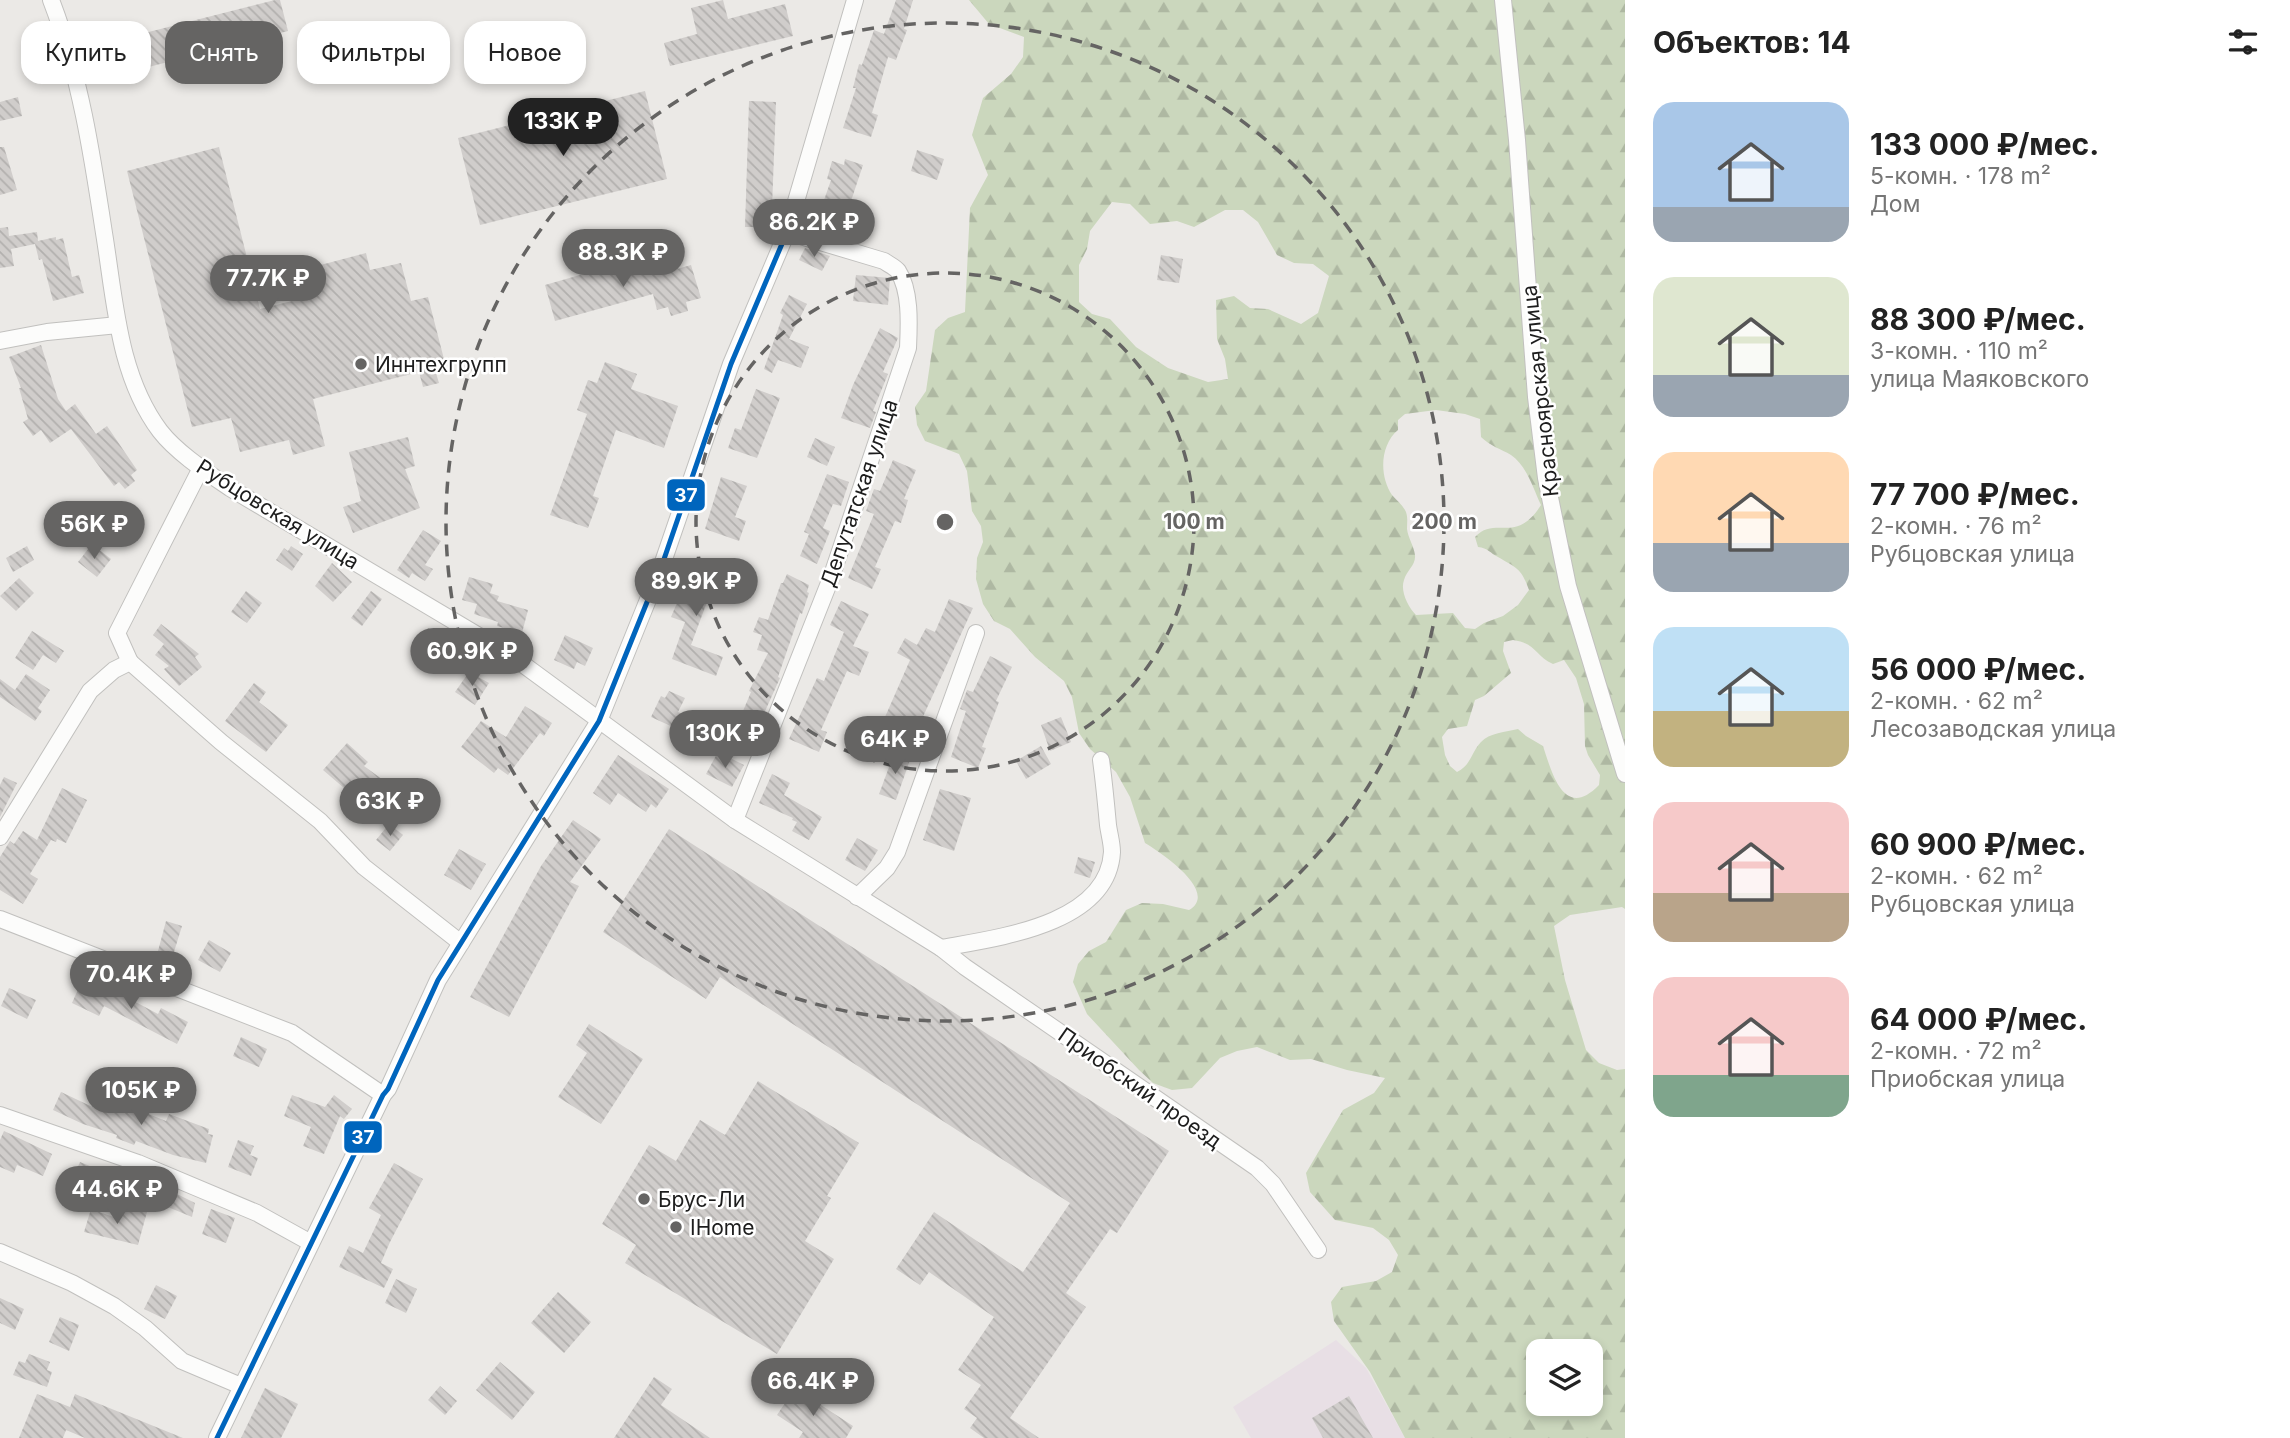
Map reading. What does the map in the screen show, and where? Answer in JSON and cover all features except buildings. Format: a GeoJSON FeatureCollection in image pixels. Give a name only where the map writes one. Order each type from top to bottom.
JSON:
{"type":"FeatureCollection","features":[{"type":"Feature","properties":{"kind":"street","name":"Рубцовская улица"},"geometry":{"type":"LineString","coordinates":[[51,0],[86,115],[118,325],[136,389],[161,432],[201,468],[509,654],[599,721]]}},
{"type":"Feature","properties":{"kind":"street"},"geometry":{"type":"LineString","coordinates":[[217,1438],[388,1089],[438,980],[599,721],[662,565],[731,364],[788,232],[855,0]]}},
{"type":"Feature","properties":{"kind":"street","name":"Красноярская улица"},"geometry":{"type":"LineString","coordinates":[[1503,0],[1517,140],[1536,397],[1546,478],[1568,586],[1625,774]]}},
{"type":"Feature","properties":{"kind":"street","name":"Депутатская улица"},"geometry":{"type":"LineString","coordinates":[[736,820],[831,578],[908,348],[909,319],[905,290],[897,270],[884,261],[788,232]]}},
{"type":"Feature","properties":{"kind":"street"},"geometry":{"type":"LineString","coordinates":[[0,341],[47,332],[118,325]]}},
{"type":"Feature","properties":{"kind":"street"},"geometry":{"type":"LineString","coordinates":[[201,468],[117,633],[130,662],[221,742],[320,821],[365,867],[461,943]]}},
{"type":"Feature","properties":{"kind":"street"},"geometry":{"type":"LineString","coordinates":[[857,897],[887,868],[897,852],[975,633]]}},
{"type":"Feature","properties":{"kind":"street"},"geometry":{"type":"LineString","coordinates":[[0,838],[90,691],[114,670],[130,662]]}},
{"type":"Feature","properties":{"kind":"street","name":"Приобский проезд"},"geometry":{"type":"LineString","coordinates":[[599,721],[736,820],[941,947],[965,967],[1257,1168],[1273,1184],[1318,1250]]}},
{"type":"Feature","properties":{"kind":"street"},"geometry":{"type":"LineString","coordinates":[[941,947],[1011,936],[1049,923],[1095,893],[1106,877],[1112,852],[1101,760]]}},
{"type":"Feature","properties":{"kind":"street"},"geometry":{"type":"LineString","coordinates":[[0,919],[292,1032],[383,1095]]}},
{"type":"Feature","properties":{"kind":"street"},"geometry":{"type":"LineString","coordinates":[[0,1115],[138,1164],[257,1213],[311,1243]]}},
{"type":"Feature","properties":{"kind":"street"},"geometry":{"type":"LineString","coordinates":[[0,1252],[72,1283],[114,1306],[145,1328],[182,1361],[241,1386]]}},
{"type":"Feature","properties":{"kind":"shaded area"},"geometry":{"type":"Polygon","coordinates":[[[1336,1340],[1366,1368],[1405,1438],[1251,1438],[1233,1407],[1336,1340]]]}},
{"type":"Feature","properties":{"kind":"green space"},"geometry":{"type":"Polygon","coordinates":[[[969,0],[1625,0],[1625,909],[1622,907],[1570,915],[1554,926],[1565,980],[1586,1050],[1599,1063],[1617,1070],[1625,1069],[1625,1438],[1405,1438],[1370,1372],[1334,1321],[1331,1302],[1342,1287],[1376,1281],[1392,1272],[1398,1255],[1389,1240],[1373,1228],[1335,1220],[1310,1192],[1306,1173],[1343,1110],[1374,1093],[1385,1078],[1311,1059],[1290,1060],[1257,1047],[1220,1058],[1192,1088],[1172,1090],[1153,1083],[1087,1014],[1073,982],[1078,964],[1089,951],[1106,942],[1126,910],[1142,903],[1163,904],[1189,910],[1197,902],[1197,893],[1193,883],[1174,863],[1145,843],[1130,797],[1116,772],[1090,749],[1079,733],[1072,697],[1064,681],[1035,657],[1010,629],[994,621],[983,604],[976,579],[977,558],[983,542],[981,526],[972,511],[967,471],[959,454],[925,441],[917,425],[915,407],[926,391],[935,330],[948,318],[965,312],[970,208],[988,175],[972,135],[983,98],[1011,74],[1023,57],[1024,37],[989,24],[969,0]],[[1112,202],[1090,231],[1087,249],[1079,265],[1079,302],[1092,314],[1110,319],[1136,347],[1168,368],[1208,382],[1228,379],[1225,359],[1217,339],[1216,300],[1234,296],[1250,308],[1268,309],[1301,324],[1318,313],[1329,276],[1313,264],[1294,263],[1277,255],[1258,222],[1243,210],[1225,210],[1194,227],[1177,221],[1150,224],[1130,204],[1112,202]],[[1436,410],[1405,414],[1398,420],[1398,430],[1388,444],[1383,461],[1388,487],[1406,512],[1408,532],[1415,555],[1414,562],[1405,576],[1403,589],[1410,608],[1416,615],[1453,613],[1465,628],[1475,629],[1503,616],[1518,605],[1529,590],[1518,570],[1478,547],[1475,537],[1490,528],[1523,524],[1541,505],[1529,478],[1517,460],[1481,437],[1480,419],[1436,410]],[[1513,640],[1504,642],[1503,651],[1511,673],[1484,696],[1475,700],[1467,726],[1448,729],[1442,737],[1450,766],[1457,772],[1466,766],[1484,739],[1518,729],[1543,746],[1555,780],[1568,796],[1577,798],[1587,795],[1599,785],[1600,775],[1585,746],[1584,704],[1576,678],[1564,660],[1553,664],[1526,644],[1513,640]]]}},
{"type":"Feature","properties":{"kind":"transit line","name":"37"},"geometry":{"type":"LineString","coordinates":[[217,1438],[388,1089],[438,980],[599,721],[662,565],[731,364],[787,232]]}},
{"type":"Feature","properties":{"kind":"place","name":"Иннтехгрупп"},"geometry":{"type":"Point","coordinates":[361,364]}},
{"type":"Feature","properties":{"kind":"place","name":"Брус-Ли"},"geometry":{"type":"Point","coordinates":[644,1199]}},
{"type":"Feature","properties":{"kind":"place","name":"IHome"},"geometry":{"type":"Point","coordinates":[676,1227]}}]}
